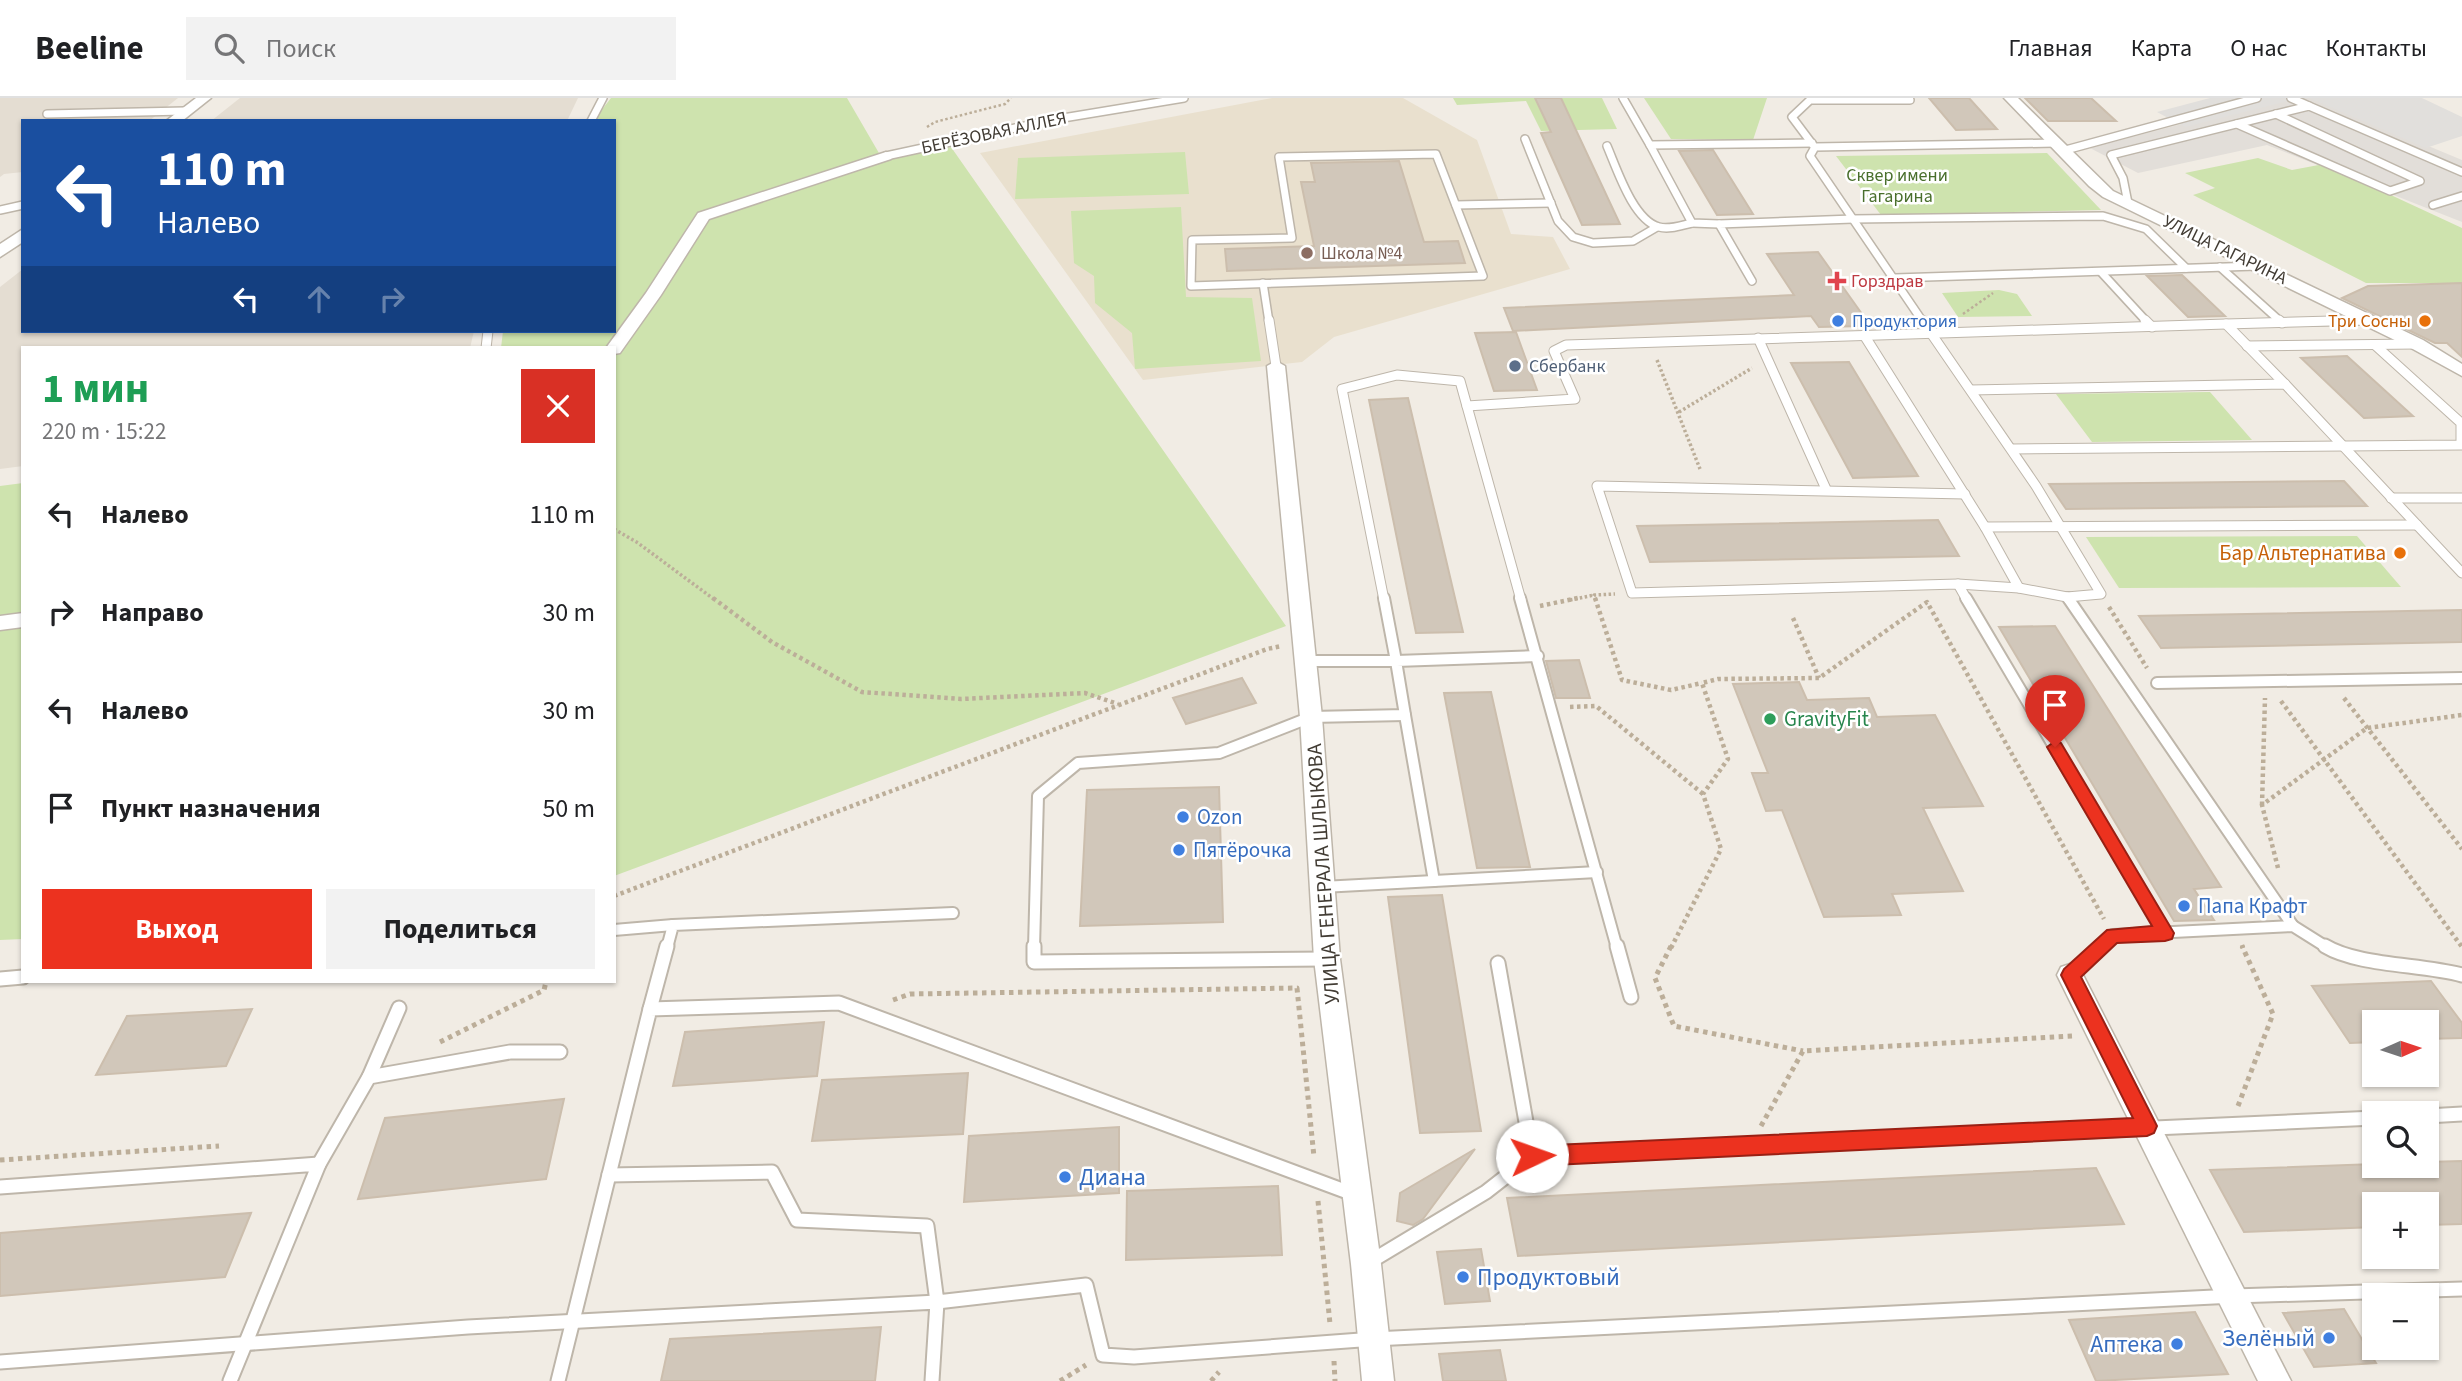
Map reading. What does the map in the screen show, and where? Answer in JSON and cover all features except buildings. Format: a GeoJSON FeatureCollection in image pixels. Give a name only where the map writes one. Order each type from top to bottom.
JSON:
{"type":"FeatureCollection","features":[{"type":"Feature","properties":{"kind":"street"},"geometry":{"type":"LineString","coordinates":[[175,119],[204,98]]}},
{"type":"Feature","properties":{"kind":"street","name":"УЛИЦА ГАГАРИНА"},"geometry":{"type":"LineString","coordinates":[[2011,98],[2094,184],[2417,344],[2462,371]]}},
{"type":"Feature","properties":{"kind":"street"},"geometry":{"type":"LineString","coordinates":[[616,346],[704,216],[886,156]]}},
{"type":"Feature","properties":{"kind":"street"},"geometry":{"type":"LineString","coordinates":[[0,252],[21,236]]}},
{"type":"Feature","properties":{"kind":"street","name":"УЛИЦА ГЕНЕРАЛА ШЛЫКОВА"},"geometry":{"type":"LineString","coordinates":[[1276,366],[1311,717],[1327,959],[1366,1264],[1378,1381]]}},
{"type":"Feature","properties":{"kind":"street"},"geometry":{"type":"LineString","coordinates":[[0,623],[21,620]]}},
{"type":"Feature","properties":{"kind":"street"},"geometry":{"type":"LineString","coordinates":[[2070,975],[2275,1381]]}},
{"type":"Feature","properties":{"kind":"lane"},"geometry":{"type":"LineString","coordinates":[[592,119],[603,98]]}},
{"type":"Feature","properties":{"kind":"lane","name":"БЕРЁЗОВАЯ АЛЛЕЯ"},"geometry":{"type":"LineString","coordinates":[[886,156],[1057,120],[1184,98]]}},
{"type":"Feature","properties":{"kind":"lane"},"geometry":{"type":"LineString","coordinates":[[1623,98],[1692,223]]}},
{"type":"Feature","properties":{"kind":"lane"},"geometry":{"type":"LineString","coordinates":[[1909,98],[1910,100],[1810,100],[1792,117],[1813,145],[1811,156],[2012,449],[2101,594],[2067,597],[2019,588],[1958,584],[1632,593],[1597,486],[1826,489],[1965,495]]}},
{"type":"Feature","properties":{"kind":"lane"},"geometry":{"type":"LineString","coordinates":[[1650,145],[2059,147],[2257,98]]}},
{"type":"Feature","properties":{"kind":"lane"},"geometry":{"type":"LineString","coordinates":[[2291,98],[2462,172]]}},
{"type":"Feature","properties":{"kind":"lane"},"geometry":{"type":"LineString","coordinates":[[2128,203],[2123,178],[2111,155],[2309,106]]}},
{"type":"Feature","properties":{"kind":"lane"},"geometry":{"type":"LineString","coordinates":[[47,114],[185,111]]}},
{"type":"Feature","properties":{"kind":"lane"},"geometry":{"type":"LineString","coordinates":[[2237,124],[2390,191],[2420,181],[2276,114]]}},
{"type":"Feature","properties":{"kind":"lane"},"geometry":{"type":"LineString","coordinates":[[1525,139],[1558,220],[1573,237],[1593,243],[1633,241],[1657,227],[1692,223],[2103,216],[2146,229],[2186,268]]}},
{"type":"Feature","properties":{"kind":"lane"},"geometry":{"type":"LineString","coordinates":[[1607,146],[1641,217],[1657,227]]}},
{"type":"Feature","properties":{"kind":"lane"},"geometry":{"type":"LineString","coordinates":[[1436,154],[1483,276],[1263,283],[1191,286],[1192,240],[1292,237],[1279,157],[1436,154]]}},
{"type":"Feature","properties":{"kind":"lane"},"geometry":{"type":"LineString","coordinates":[[2433,205],[2462,196]]}},
{"type":"Feature","properties":{"kind":"lane"},"geometry":{"type":"LineString","coordinates":[[1456,205],[1552,203]]}},
{"type":"Feature","properties":{"kind":"lane"},"geometry":{"type":"LineString","coordinates":[[0,210],[21,205]]}},
{"type":"Feature","properties":{"kind":"lane"},"geometry":{"type":"LineString","coordinates":[[1719,224],[1752,281]]}},
{"type":"Feature","properties":{"kind":"lane"},"geometry":{"type":"LineString","coordinates":[[1895,278],[2258,266]]}},
{"type":"Feature","properties":{"kind":"lane"},"geometry":{"type":"LineString","coordinates":[[2220,267],[2282,323]]}},
{"type":"Feature","properties":{"kind":"lane"},"geometry":{"type":"LineString","coordinates":[[2101,272],[2152,327]]}},
{"type":"Feature","properties":{"kind":"lane"},"geometry":{"type":"LineString","coordinates":[[1263,283],[1276,366]]}},
{"type":"Feature","properties":{"kind":"lane"},"geometry":{"type":"LineString","coordinates":[[1467,406],[1575,400],[1554,351],[1566,345],[2368,320]]}},
{"type":"Feature","properties":{"kind":"lane"},"geometry":{"type":"LineString","coordinates":[[2226,324],[2462,573]]}},
{"type":"Feature","properties":{"kind":"lane"},"geometry":{"type":"LineString","coordinates":[[1864,335],[1985,527],[2019,588]]}},
{"type":"Feature","properties":{"kind":"lane"},"geometry":{"type":"LineString","coordinates":[[1758,338],[1826,489]]}},
{"type":"Feature","properties":{"kind":"lane"},"geometry":{"type":"LineString","coordinates":[[2247,346],[2417,344]]}},
{"type":"Feature","properties":{"kind":"lane"},"geometry":{"type":"LineString","coordinates":[[2012,449],[2461,445],[2461,423],[2375,345]]}},
{"type":"Feature","properties":{"kind":"lane"},"geometry":{"type":"LineString","coordinates":[[1434,881],[1395,661],[1342,389],[1396,374],[1460,381],[1631,997]]}},
{"type":"Feature","properties":{"kind":"lane"},"geometry":{"type":"LineString","coordinates":[[1971,390],[2285,384]]}},
{"type":"Feature","properties":{"kind":"lane"},"geometry":{"type":"LineString","coordinates":[[2391,498],[2462,498]]}},
{"type":"Feature","properties":{"kind":"lane"},"geometry":{"type":"LineString","coordinates":[[1985,527],[2417,525]]}},
{"type":"Feature","properties":{"kind":"lane"},"geometry":{"type":"LineString","coordinates":[[1958,584],[2165,933]]}},
{"type":"Feature","properties":{"kind":"lane"},"geometry":{"type":"LineString","coordinates":[[2067,597],[2293,926],[2340,955],[2439,969],[2462,975]]}},
{"type":"Feature","properties":{"kind":"lane"},"geometry":{"type":"LineString","coordinates":[[1305,652],[1395,661],[1538,656]]}},
{"type":"Feature","properties":{"kind":"lane"},"geometry":{"type":"LineString","coordinates":[[2157,683],[2328,678],[2462,678]]}},
{"type":"Feature","properties":{"kind":"lane"},"geometry":{"type":"LineString","coordinates":[[1327,959],[1034,962],[1038,796],[1078,763],[1219,754],[1311,717],[1405,715]]}},
{"type":"Feature","properties":{"kind":"lane"},"geometry":{"type":"LineString","coordinates":[[1322,887],[1597,873]]}},
{"type":"Feature","properties":{"kind":"lane"},"geometry":{"type":"LineString","coordinates":[[616,930],[953,913]]}},
{"type":"Feature","properties":{"kind":"lane"},"geometry":{"type":"LineString","coordinates":[[558,1381],[673,925]]}},
{"type":"Feature","properties":{"kind":"lane"},"geometry":{"type":"LineString","coordinates":[[2070,975],[2113,935],[2293,926]]}},
{"type":"Feature","properties":{"kind":"lane"},"geometry":{"type":"LineString","coordinates":[[1498,963],[1532,1156]]}},
{"type":"Feature","properties":{"kind":"lane"},"geometry":{"type":"LineString","coordinates":[[0,979],[21,977]]}},
{"type":"Feature","properties":{"kind":"lane"},"geometry":{"type":"LineString","coordinates":[[650,1009],[839,1003],[1357,1196]]}},
{"type":"Feature","properties":{"kind":"lane"},"geometry":{"type":"LineString","coordinates":[[230,1381],[319,1164],[369,1077],[399,1008]]}},
{"type":"Feature","properties":{"kind":"lane"},"geometry":{"type":"LineString","coordinates":[[369,1077],[510,1052],[560,1052]]}},
{"type":"Feature","properties":{"kind":"lane"},"geometry":{"type":"LineString","coordinates":[[2439,1115],[2462,1114]]}},
{"type":"Feature","properties":{"kind":"lane"},"geometry":{"type":"LineString","coordinates":[[1366,1264],[1486,1192],[1532,1156],[2147,1126],[2362,1118]]}},
{"type":"Feature","properties":{"kind":"lane"},"geometry":{"type":"LineString","coordinates":[[0,1187],[319,1164]]}},
{"type":"Feature","properties":{"kind":"lane"},"geometry":{"type":"LineString","coordinates":[[609,1175],[772,1172],[797,1220],[927,1226],[937,1301],[932,1381]]}},
{"type":"Feature","properties":{"kind":"lane"},"geometry":{"type":"LineString","coordinates":[[0,1362],[247,1340],[573,1318],[937,1301],[1087,1285],[1103,1355],[1134,1357],[1374,1339],[2234,1296],[2462,1289]]}},
{"type":"Feature","properties":{"kind":"path"},"geometry":{"type":"LineString","coordinates":[[1933,334],[1999,290],[2010,274]]}},
{"type":"Feature","properties":{"kind":"path"},"geometry":{"type":"LineString","coordinates":[[1650,343],[1706,487]]}},
{"type":"Feature","properties":{"kind":"path"},"geometry":{"type":"LineString","coordinates":[[1679,412],[1768,358]]}},
{"type":"Feature","properties":{"kind":"path"},"geometry":{"type":"LineString","coordinates":[[616,530],[638,543],[772,642],[862,692],[961,699],[1085,693],[1118,704]]}},
{"type":"Feature","properties":{"kind":"path"},"geometry":{"type":"LineString","coordinates":[[1525,610],[1594,595],[1632,593]]}},
{"type":"Feature","properties":{"kind":"path"},"geometry":{"type":"LineString","coordinates":[[2101,594],[2157,683]]}},
{"type":"Feature","properties":{"kind":"path"},"geometry":{"type":"LineString","coordinates":[[1594,595],[1622,680],[1671,690],[1718,680],[1819,678],[1927,602],[2113,935]]}},
{"type":"Feature","properties":{"kind":"path"},"geometry":{"type":"LineString","coordinates":[[1793,618],[1819,678]]}},
{"type":"Feature","properties":{"kind":"path"},"geometry":{"type":"LineString","coordinates":[[616,895],[1267,649],[1305,652]]}},
{"type":"Feature","properties":{"kind":"path"},"geometry":{"type":"LineString","coordinates":[[2328,678],[2462,849]]}},
{"type":"Feature","properties":{"kind":"path"},"geometry":{"type":"LineString","coordinates":[[2266,680],[2462,947]]}},
{"type":"Feature","properties":{"kind":"path"},"geometry":{"type":"LineString","coordinates":[[2266,680],[2262,805],[2280,873]]}},
{"type":"Feature","properties":{"kind":"path"},"geometry":{"type":"LineString","coordinates":[[1702,683],[1728,760],[1703,794]]}},
{"type":"Feature","properties":{"kind":"path"},"geometry":{"type":"LineString","coordinates":[[1552,708],[1596,706],[1703,794],[1721,849],[1655,978],[1674,1027],[1802,1051],[2101,1034]]}},
{"type":"Feature","properties":{"kind":"path"},"geometry":{"type":"LineString","coordinates":[[2262,805],[2367,728],[2462,715]]}},
{"type":"Feature","properties":{"kind":"path"},"geometry":{"type":"LineString","coordinates":[[2232,1123],[2273,1014],[2235,929]]}},
{"type":"Feature","properties":{"kind":"path"},"geometry":{"type":"LineString","coordinates":[[432,1046],[544,990],[546,983]]}},
{"type":"Feature","properties":{"kind":"path"},"geometry":{"type":"LineString","coordinates":[[860,1011],[910,994],[1297,988]]}},
{"type":"Feature","properties":{"kind":"path"},"geometry":{"type":"LineString","coordinates":[[1751,1145],[1802,1051]]}},
{"type":"Feature","properties":{"kind":"path"},"geometry":{"type":"LineString","coordinates":[[0,1160],[219,1146]]}},
{"type":"Feature","properties":{"kind":"path"},"geometry":{"type":"LineString","coordinates":[[1060,1381],[1103,1355]]}},
{"type":"Feature","properties":{"kind":"shaded area"},"geometry":{"type":"Polygon","coordinates":[[[0,98],[178,98],[152,119],[21,119],[21,172],[0,177],[0,98]]]}},
{"type":"Feature","properties":{"kind":"shaded area"},"geometry":{"type":"Polygon","coordinates":[[[240,98],[578,98],[568,119],[214,119],[240,98]]]}},
{"type":"Feature","properties":{"kind":"shaded area","name":"Школа №4"},"geometry":{"type":"Polygon","coordinates":[[[1272,98],[1403,98],[1477,140],[1511,234],[1553,237],[1570,269],[1334,337],[1302,362],[1143,380],[980,153],[1272,98]]]}},
{"type":"Feature","properties":{"kind":"shaded area"},"geometry":{"type":"Polygon","coordinates":[[[2210,98],[2300,98],[2185,127],[2157,112],[2210,98]]]}},
{"type":"Feature","properties":{"kind":"shaded area"},"geometry":{"type":"Polygon","coordinates":[[[2281,98],[2313,98],[2462,160],[2462,222],[2267,145],[2138,173],[2090,148],[2281,98]]]}},
{"type":"Feature","properties":{"kind":"shaded area"},"geometry":{"type":"Polygon","coordinates":[[[2309,98],[2422,98],[2462,117],[2462,136],[2426,148],[2309,98]]]}},
{"type":"Feature","properties":{"kind":"shaded area"},"geometry":{"type":"Polygon","coordinates":[[[21,271],[21,333],[474,333],[470,346],[21,346],[21,466],[0,469],[0,287],[21,271]]]}},
{"type":"Feature","properties":{"kind":"green space"},"geometry":{"type":"Polygon","coordinates":[[[611,98],[847,98],[883,160],[951,147],[1286,626],[616,875],[616,346],[501,346],[503,333],[616,333],[616,119],[595,119],[611,98]]]}},
{"type":"Feature","properties":{"kind":"green space"},"geometry":{"type":"Polygon","coordinates":[[[1453,98],[1602,98],[1617,129],[1541,131],[1526,101],[1457,105],[1453,98]]]}},
{"type":"Feature","properties":{"kind":"green space"},"geometry":{"type":"Polygon","coordinates":[[[1644,98],[1767,98],[1753,140],[1671,139],[1644,98]]]}},
{"type":"Feature","properties":{"kind":"green space"},"geometry":{"type":"Polygon","coordinates":[[[1185,152],[1189,194],[1015,199],[1018,158],[1185,152]]]}},
{"type":"Feature","properties":{"kind":"green space","name":"Сквер имени Гагарина"},"geometry":{"type":"Polygon","coordinates":[[[2047,153],[2101,210],[1881,215],[1836,156],[2047,153]]]}},
{"type":"Feature","properties":{"kind":"green space"},"geometry":{"type":"Polygon","coordinates":[[[2258,158],[2292,170],[2324,164],[2462,228],[2462,283],[2366,283],[2193,195],[2215,188],[2185,173],[2258,158]]]}},
{"type":"Feature","properties":{"kind":"green space"},"geometry":{"type":"Polygon","coordinates":[[[1181,207],[1186,297],[1252,298],[1261,361],[1135,369],[1132,333],[1095,303],[1094,276],[1074,263],[1071,211],[1181,207]]]}},
{"type":"Feature","properties":{"kind":"green space"},"geometry":{"type":"Polygon","coordinates":[[[1999,290],[2017,294],[2032,316],[1958,317],[1942,293],[1999,290]]]}},
{"type":"Feature","properties":{"kind":"green space"},"geometry":{"type":"Polygon","coordinates":[[[2210,392],[2252,440],[2092,442],[2056,394],[2210,392]]]}},
{"type":"Feature","properties":{"kind":"green space"},"geometry":{"type":"Polygon","coordinates":[[[21,483],[21,939],[0,940],[0,486],[21,483]]]}},
{"type":"Feature","properties":{"kind":"green space"},"geometry":{"type":"Polygon","coordinates":[[[2357,536],[2401,587],[2119,588],[2086,537],[2357,536]]]}},
{"type":"Feature","properties":{"kind":"place","name":"Школа №4"},"geometry":{"type":"Point","coordinates":[1307,253]}},
{"type":"Feature","properties":{"kind":"place","name":"Горздрав"},"geometry":{"type":"Point","coordinates":[1837,281]}},
{"type":"Feature","properties":{"kind":"place","name":"Продуктория"},"geometry":{"type":"Point","coordinates":[1838,321]}},
{"type":"Feature","properties":{"kind":"place","name":"Три Сосны"},"geometry":{"type":"Point","coordinates":[2425,321]}},
{"type":"Feature","properties":{"kind":"place","name":"Сбербанк"},"geometry":{"type":"Point","coordinates":[1515,366]}},
{"type":"Feature","properties":{"kind":"place","name":"Бар Альтернатива"},"geometry":{"type":"Point","coordinates":[2400,553]}},
{"type":"Feature","properties":{"kind":"place","name":"GravityFit"},"geometry":{"type":"Point","coordinates":[1770,719]}},
{"type":"Feature","properties":{"kind":"place","name":"Ozon"},"geometry":{"type":"Point","coordinates":[1183,817]}},
{"type":"Feature","properties":{"kind":"place","name":"Пятёрочка"},"geometry":{"type":"Point","coordinates":[1179,850]}},
{"type":"Feature","properties":{"kind":"place","name":"Папа Крафт"},"geometry":{"type":"Point","coordinates":[2184,906]}},
{"type":"Feature","properties":{"kind":"place","name":"Диана"},"geometry":{"type":"Point","coordinates":[1065,1177]}},
{"type":"Feature","properties":{"kind":"place","name":"Продуктовый"},"geometry":{"type":"Point","coordinates":[1463,1277]}},
{"type":"Feature","properties":{"kind":"place","name":"Зелёный"},"geometry":{"type":"Point","coordinates":[2329,1338]}},
{"type":"Feature","properties":{"kind":"place","name":"Аптека"},"geometry":{"type":"Point","coordinates":[2177,1344]}},
{"type":"Feature","properties":{"kind":"route"},"geometry":{"type":"LineString","coordinates":[[1532,1156],[2147,1126],[2070,975],[2113,935],[2165,933],[2055,747]]}}]}
